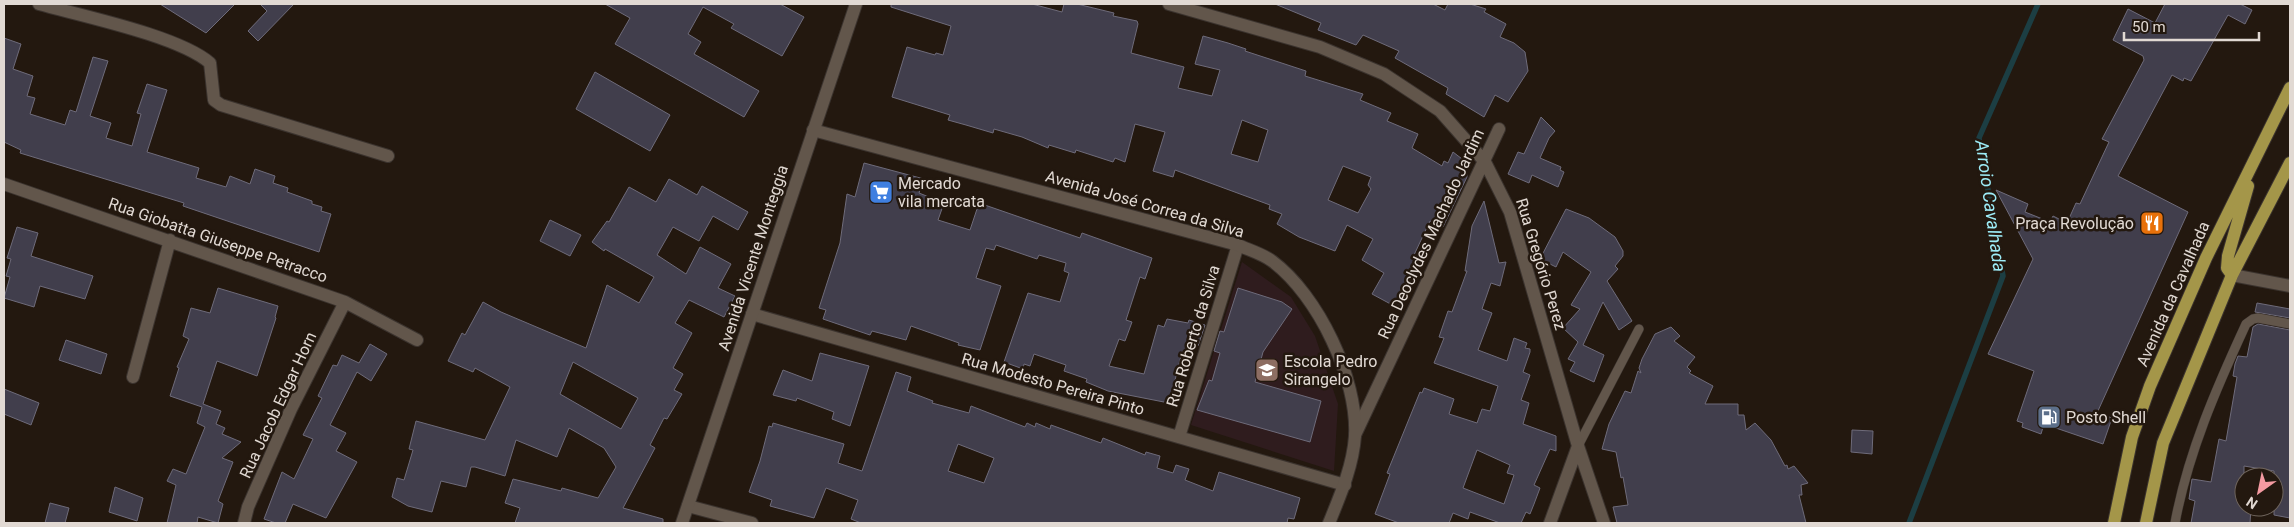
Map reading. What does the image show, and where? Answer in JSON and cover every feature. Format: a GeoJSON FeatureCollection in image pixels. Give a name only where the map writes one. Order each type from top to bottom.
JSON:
{"type":"FeatureCollection","features":[{"type":"Feature","properties":{"kind":"main road","name":"Avenida da Cavalhada"},"geometry":{"type":"LineString","coordinates":[[2114,523],[2132,437],[2150,386],[2199,275],[2290,88]]}},
{"type":"Feature","properties":{"kind":"main road"},"geometry":{"type":"LineString","coordinates":[[2232,275],[2227,268],[2228,256],[2257,153]]}},
{"type":"Feature","properties":{"kind":"main road"},"geometry":{"type":"LineString","coordinates":[[2146,523],[2163,443],[2232,275],[2286,184],[2290,163]]}},
{"type":"Feature","properties":{"kind":"street"},"geometry":{"type":"LineString","coordinates":[[38,4],[150,35],[199,53],[210,63],[214,100],[221,105],[388,156]]}},
{"type":"Feature","properties":{"kind":"street","name":"Avenida Vicente Monteggia"},"geometry":{"type":"LineString","coordinates":[[682,523],[856,4]]}},
{"type":"Feature","properties":{"kind":"street","name":"Rua Gregório Perez"},"geometry":{"type":"LineString","coordinates":[[1169,4],[1320,47],[1384,74],[1440,112],[1485,162],[1510,212],[1578,446],[1604,523]]}},
{"type":"Feature","properties":{"kind":"street","name":"Rua Deoclydes Machado Jardim"},"geometry":{"type":"LineString","coordinates":[[1355,435],[1485,162],[1499,128]]}},
{"type":"Feature","properties":{"kind":"street","name":"Avenida José Correa da Silva"},"geometry":{"type":"LineString","coordinates":[[813,130],[1238,245],[1272,260],[1299,286],[1328,332],[1349,380],[1355,435],[1344,485],[1329,523]]}},
{"type":"Feature","properties":{"kind":"street","name":"Rua Giobatta Giuseppe Petracco"},"geometry":{"type":"LineString","coordinates":[[5,188],[170,240],[345,302],[418,340]]}},
{"type":"Feature","properties":{"kind":"street"},"geometry":{"type":"LineString","coordinates":[[133,377],[170,240]]}},
{"type":"Feature","properties":{"kind":"street","name":"Rua Roberto da Silva"},"geometry":{"type":"LineString","coordinates":[[1179,437],[1238,245]]}},
{"type":"Feature","properties":{"kind":"street"},"geometry":{"type":"LineString","coordinates":[[2232,275],[2290,286]]}},
{"type":"Feature","properties":{"kind":"street","name":"Rua Jacob Edgar Horn"},"geometry":{"type":"LineString","coordinates":[[244,523],[248,507],[291,409],[345,302]]}},
{"type":"Feature","properties":{"kind":"street","name":"Rua Modesto Pereira Pinto"},"geometry":{"type":"LineString","coordinates":[[752,314],[1344,485]]}},
{"type":"Feature","properties":{"kind":"street"},"geometry":{"type":"LineString","coordinates":[[1550,523],[1578,446]]}},
{"type":"Feature","properties":{"kind":"street"},"geometry":{"type":"LineString","coordinates":[[688,506],[752,523]]}},
{"type":"Feature","properties":{"kind":"lane"},"geometry":{"type":"LineString","coordinates":[[2175,523],[2188,467],[2202,425],[2217,385],[2246,324],[2258,318],[2290,324]]}},
{"type":"Feature","properties":{"kind":"lane"},"geometry":{"type":"LineString","coordinates":[[1578,446],[1639,329]]}},
{"type":"Feature","properties":{"kind":"shaded area","name":"Escola Pedro Sirangelo"},"geometry":{"type":"Polygon","coordinates":[[[1242,262],[1291,297],[1315,336],[1338,404],[1334,471],[1191,425],[1242,262]]]}},
{"type":"Feature","properties":{"kind":"building"},"geometry":{"type":"Polygon","coordinates":[[[160,4],[235,4],[206,33],[160,4]]]}},
{"type":"Feature","properties":{"kind":"building"},"geometry":{"type":"Polygon","coordinates":[[[260,4],[294,4],[258,41],[248,31],[267,11],[260,4]]]}},
{"type":"Feature","properties":{"kind":"building"},"geometry":{"type":"Polygon","coordinates":[[[605,4],[780,4],[804,17],[782,56],[731,28],[734,24],[703,7],[688,34],[701,42],[694,54],[759,91],[744,117],[615,44],[630,18],[605,4]]]}},
{"type":"Feature","properties":{"kind":"building"},"geometry":{"type":"Polygon","coordinates":[[[891,4],[1032,4],[1062,12],[1064,4],[1077,4],[1114,13],[1113,16],[1137,21],[1138,24],[1131,53],[1184,67],[1178,88],[1212,96],[1220,70],[1195,64],[1203,36],[1228,43],[1246,49],[1245,51],[1306,71],[1305,76],[1363,94],[1360,100],[1391,113],[1387,121],[1418,134],[1412,148],[1442,166],[1444,161],[1448,163],[1453,152],[1466,162],[1467,177],[1443,227],[1430,221],[1414,255],[1420,258],[1411,273],[1417,276],[1398,308],[1372,294],[1384,273],[1362,260],[1373,239],[1347,225],[1335,251],[1299,237],[1277,224],[1282,214],[1269,209],[1270,205],[1175,170],[1173,177],[1153,171],[1165,132],[1135,124],[1125,162],[1115,158],[1113,162],[1076,150],[1075,153],[1049,145],[1048,148],[1022,137],[994,129],[993,133],[948,120],[950,115],[892,97],[907,47],[935,55],[936,53],[943,55],[951,26],[891,7],[891,4]],[[1242,120],[1231,154],[1258,162],[1268,130],[1242,120]],[[1343,166],[1328,200],[1358,213],[1371,189],[1368,185],[1371,177],[1343,166]]]}},
{"type":"Feature","properties":{"kind":"building"},"geometry":{"type":"Polygon","coordinates":[[[1275,4],[1433,4],[1445,10],[1448,4],[1470,4],[1486,9],[1484,12],[1506,24],[1500,37],[1514,43],[1525,52],[1528,71],[1508,102],[1495,95],[1484,117],[1446,94],[1448,88],[1395,58],[1399,51],[1363,35],[1356,45],[1318,30],[1321,23],[1275,4]]]}},
{"type":"Feature","properties":{"kind":"building"},"geometry":{"type":"Polygon","coordinates":[[[2165,4],[2240,4],[2252,10],[2245,24],[2228,15],[2191,81],[2184,78],[2183,81],[2172,75],[2118,176],[2188,212],[2097,413],[2112,418],[2103,444],[2044,424],[2041,434],[2022,427],[2023,423],[2017,421],[2034,371],[1988,354],[2033,259],[1996,190],[2028,204],[2025,212],[2050,222],[2053,216],[2067,223],[2076,203],[2080,204],[2109,142],[2102,139],[2144,60],[2143,56],[2113,40],[2128,9],[2155,23],[2165,4]]]}},
{"type":"Feature","properties":{"kind":"building"},"geometry":{"type":"Polygon","coordinates":[[[4,38],[21,44],[13,69],[33,76],[27,96],[35,98],[30,114],[65,125],[70,110],[76,112],[93,57],[108,61],[90,116],[111,123],[106,138],[132,146],[141,114],[137,113],[147,84],[167,90],[147,152],[199,168],[196,178],[226,187],[230,176],[250,184],[255,169],[275,176],[273,183],[288,188],[287,192],[312,201],[312,204],[322,207],[321,211],[331,214],[319,252],[183,206],[184,203],[20,153],[21,150],[4,142],[4,38]]]}},
{"type":"Feature","properties":{"kind":"building"},"geometry":{"type":"Polygon","coordinates":[[[595,72],[670,115],[650,151],[576,109],[595,72]]]}},
{"type":"Feature","properties":{"kind":"building"},"geometry":{"type":"Polygon","coordinates":[[[1541,117],[1555,131],[1549,138],[1540,158],[1561,167],[1560,170],[1564,172],[1558,187],[1532,175],[1529,183],[1508,174],[1518,152],[1524,154],[1541,117]]]}},
{"type":"Feature","properties":{"kind":"building"},"geometry":{"type":"Polygon","coordinates":[[[864,163],[924,179],[919,193],[944,203],[938,220],[970,230],[979,203],[1080,238],[1082,233],[1152,258],[1145,279],[1140,277],[1126,320],[1132,322],[1125,341],[1119,339],[1109,366],[1144,374],[1158,325],[1164,327],[1167,319],[1188,323],[1189,320],[1205,325],[1198,346],[1194,345],[1191,354],[1182,352],[1174,384],[1179,385],[1174,404],[1108,391],[1086,382],[1087,379],[1064,371],[1066,365],[1034,354],[1030,366],[1024,364],[1023,369],[1004,362],[1028,293],[1060,302],[1069,273],[1064,271],[1066,263],[1039,255],[1037,259],[996,245],[994,250],[986,248],[976,278],[1001,286],[980,350],[958,345],[959,343],[911,326],[906,340],[872,331],[870,335],[823,319],[826,310],[819,308],[840,243],[847,194],[855,197],[864,163]]]}},
{"type":"Feature","properties":{"kind":"building"},"geometry":{"type":"Polygon","coordinates":[[[669,179],[697,195],[702,186],[748,212],[738,230],[713,216],[699,241],[673,227],[657,255],[686,274],[700,247],[731,264],[718,288],[735,296],[724,317],[689,300],[675,323],[692,333],[673,368],[683,374],[674,390],[682,394],[667,419],[664,418],[650,445],[655,448],[623,508],[663,519],[663,523],[515,523],[520,508],[505,503],[513,479],[561,491],[562,488],[598,498],[616,467],[604,448],[569,428],[557,457],[516,440],[505,476],[471,467],[466,487],[441,481],[432,512],[408,506],[392,497],[397,478],[404,480],[413,450],[409,449],[416,421],[485,440],[510,387],[475,368],[473,372],[448,361],[462,333],[465,335],[483,302],[501,312],[586,348],[607,285],[639,303],[654,277],[605,249],[604,251],[592,242],[607,221],[609,222],[629,187],[656,202],[669,179]],[[573,362],[560,394],[621,429],[638,398],[573,362]]]}},
{"type":"Feature","properties":{"kind":"building"},"geometry":{"type":"Polygon","coordinates":[[[1484,201],[1499,263],[1506,262],[1500,286],[1491,283],[1482,309],[1492,313],[1478,350],[1507,361],[1514,338],[1527,343],[1525,348],[1530,349],[1530,352],[1523,372],[1530,375],[1521,400],[1529,403],[1523,424],[1556,436],[1556,451],[1550,449],[1534,485],[1540,488],[1534,504],[1530,514],[1526,512],[1521,523],[1500,523],[1470,512],[1468,519],[1453,513],[1449,523],[1399,523],[1375,514],[1390,474],[1387,473],[1420,392],[1422,393],[1424,388],[1454,399],[1449,414],[1477,423],[1482,409],[1490,411],[1498,386],[1434,363],[1444,338],[1439,337],[1448,311],[1452,312],[1467,271],[1465,271],[1472,226],[1484,201]],[[1477,450],[1463,488],[1504,504],[1514,475],[1507,473],[1510,465],[1477,450]]]}},
{"type":"Feature","properties":{"kind":"building"},"geometry":{"type":"Polygon","coordinates":[[[1566,209],[1589,218],[1615,237],[1623,251],[1623,256],[1615,266],[1618,269],[1607,281],[1632,321],[1619,330],[1603,302],[1583,345],[1604,355],[1594,382],[1570,371],[1575,362],[1568,359],[1578,342],[1563,328],[1580,309],[1571,305],[1591,272],[1563,252],[1556,267],[1540,259],[1566,209]]]}},
{"type":"Feature","properties":{"kind":"building"},"geometry":{"type":"Polygon","coordinates":[[[550,220],[581,235],[570,256],[540,241],[550,220]]]}},
{"type":"Feature","properties":{"kind":"building"},"geometry":{"type":"Polygon","coordinates":[[[17,227],[38,233],[31,256],[93,276],[85,299],[40,286],[34,307],[4,298],[10,277],[6,276],[11,259],[7,258],[17,227]]]}},
{"type":"Feature","properties":{"kind":"building"},"geometry":{"type":"Polygon","coordinates":[[[218,288],[278,306],[276,318],[257,376],[217,361],[203,404],[221,411],[216,424],[225,428],[222,434],[241,442],[222,458],[233,462],[218,501],[223,504],[218,523],[198,517],[197,523],[167,523],[176,485],[167,481],[173,469],[186,474],[205,427],[197,423],[202,407],[170,396],[179,368],[177,367],[189,339],[183,336],[191,308],[210,313],[218,288]]]}},
{"type":"Feature","properties":{"kind":"building"},"geometry":{"type":"Polygon","coordinates":[[[1238,288],[1282,302],[1292,309],[1263,352],[1255,382],[1321,401],[1310,442],[1197,410],[1209,380],[1212,381],[1220,353],[1214,351],[1220,331],[1224,332],[1238,288]]]}},
{"type":"Feature","properties":{"kind":"building"},"geometry":{"type":"Polygon","coordinates":[[[2257,303],[2290,309],[2290,318],[2255,312],[2257,303]]]}},
{"type":"Feature","properties":{"kind":"building"},"geometry":{"type":"Polygon","coordinates":[[[2258,324],[2290,330],[2290,518],[2284,517],[2284,467],[2244,466],[2234,467],[2234,517],[2250,517],[2250,523],[2191,523],[2195,501],[2189,499],[2192,479],[2211,482],[2219,439],[2226,441],[2237,377],[2233,376],[2235,364],[2238,356],[2247,357],[2253,327],[2258,324]]]}},
{"type":"Feature","properties":{"kind":"building"},"geometry":{"type":"Polygon","coordinates":[[[1671,327],[1680,336],[1674,341],[1695,357],[1687,367],[1691,371],[1689,373],[1713,386],[1705,404],[1738,404],[1738,415],[1744,415],[1746,430],[1755,423],[1771,440],[1785,466],[1787,465],[1788,469],[1794,466],[1808,483],[1801,485],[1802,495],[1799,495],[1806,523],[1617,523],[1613,507],[1628,505],[1623,477],[1621,478],[1616,452],[1602,449],[1609,424],[1625,391],[1631,393],[1638,371],[1641,373],[1639,368],[1642,359],[1655,334],[1671,327]]]}},
{"type":"Feature","properties":{"kind":"building"},"geometry":{"type":"Polygon","coordinates":[[[66,340],[107,354],[101,374],[59,360],[66,340]]]}},
{"type":"Feature","properties":{"kind":"building"},"geometry":{"type":"Polygon","coordinates":[[[370,344],[387,354],[371,381],[357,372],[330,425],[346,433],[336,451],[357,462],[326,518],[293,504],[285,523],[276,523],[264,519],[282,472],[294,479],[313,439],[303,435],[322,398],[318,396],[333,365],[337,366],[342,355],[359,363],[370,344]]]}},
{"type":"Feature","properties":{"kind":"building"},"geometry":{"type":"Polygon","coordinates":[[[820,353],[869,366],[850,426],[832,419],[834,412],[797,398],[796,401],[773,395],[783,370],[812,381],[820,353]]]}},
{"type":"Feature","properties":{"kind":"building"},"geometry":{"type":"Polygon","coordinates":[[[896,372],[911,377],[907,391],[933,401],[932,403],[969,413],[971,406],[1025,427],[1027,423],[1035,427],[1036,423],[1050,429],[1051,425],[1101,443],[1103,438],[1145,455],[1146,452],[1160,456],[1157,468],[1173,473],[1176,465],[1189,469],[1185,480],[1213,491],[1219,472],[1300,498],[1294,519],[1288,518],[1287,523],[861,523],[851,519],[858,500],[826,488],[814,518],[770,506],[772,500],[749,492],[760,461],[769,426],[772,427],[773,423],[844,444],[838,463],[862,471],[896,372]],[[958,444],[948,471],[984,483],[994,458],[958,444]]]}},
{"type":"Feature","properties":{"kind":"building"},"geometry":{"type":"Polygon","coordinates":[[[4,389],[39,403],[31,425],[4,414],[4,389]]]}},
{"type":"Feature","properties":{"kind":"building"},"geometry":{"type":"Polygon","coordinates":[[[1852,430],[1873,431],[1872,454],[1851,452],[1852,430]]]}},
{"type":"Feature","properties":{"kind":"building"},"geometry":{"type":"Polygon","coordinates":[[[115,487],[143,498],[137,521],[109,512],[115,487]]]}},
{"type":"Feature","properties":{"kind":"building"},"geometry":{"type":"Polygon","coordinates":[[[50,503],[69,508],[65,523],[45,523],[50,503]]]}},
{"type":"Feature","properties":{"kind":"waterway","name":"Arroio Cavalhada"},"geometry":{"type":"LineString","coordinates":[[1909,523],[2003,276],[1979,138],[2038,4]]}},
{"type":"Feature","properties":{"kind":"place","name":"Mercado vila mercata"},"geometry":{"type":"Point","coordinates":[881,192]}},
{"type":"Feature","properties":{"kind":"place","name":"Praça Revolução"},"geometry":{"type":"Point","coordinates":[2152,223]}},
{"type":"Feature","properties":{"kind":"place","name":"Escola Pedro Sirangelo"},"geometry":{"type":"Point","coordinates":[1267,370]}},
{"type":"Feature","properties":{"kind":"place","name":"Posto Shell"},"geometry":{"type":"Point","coordinates":[2049,417]}}]}
